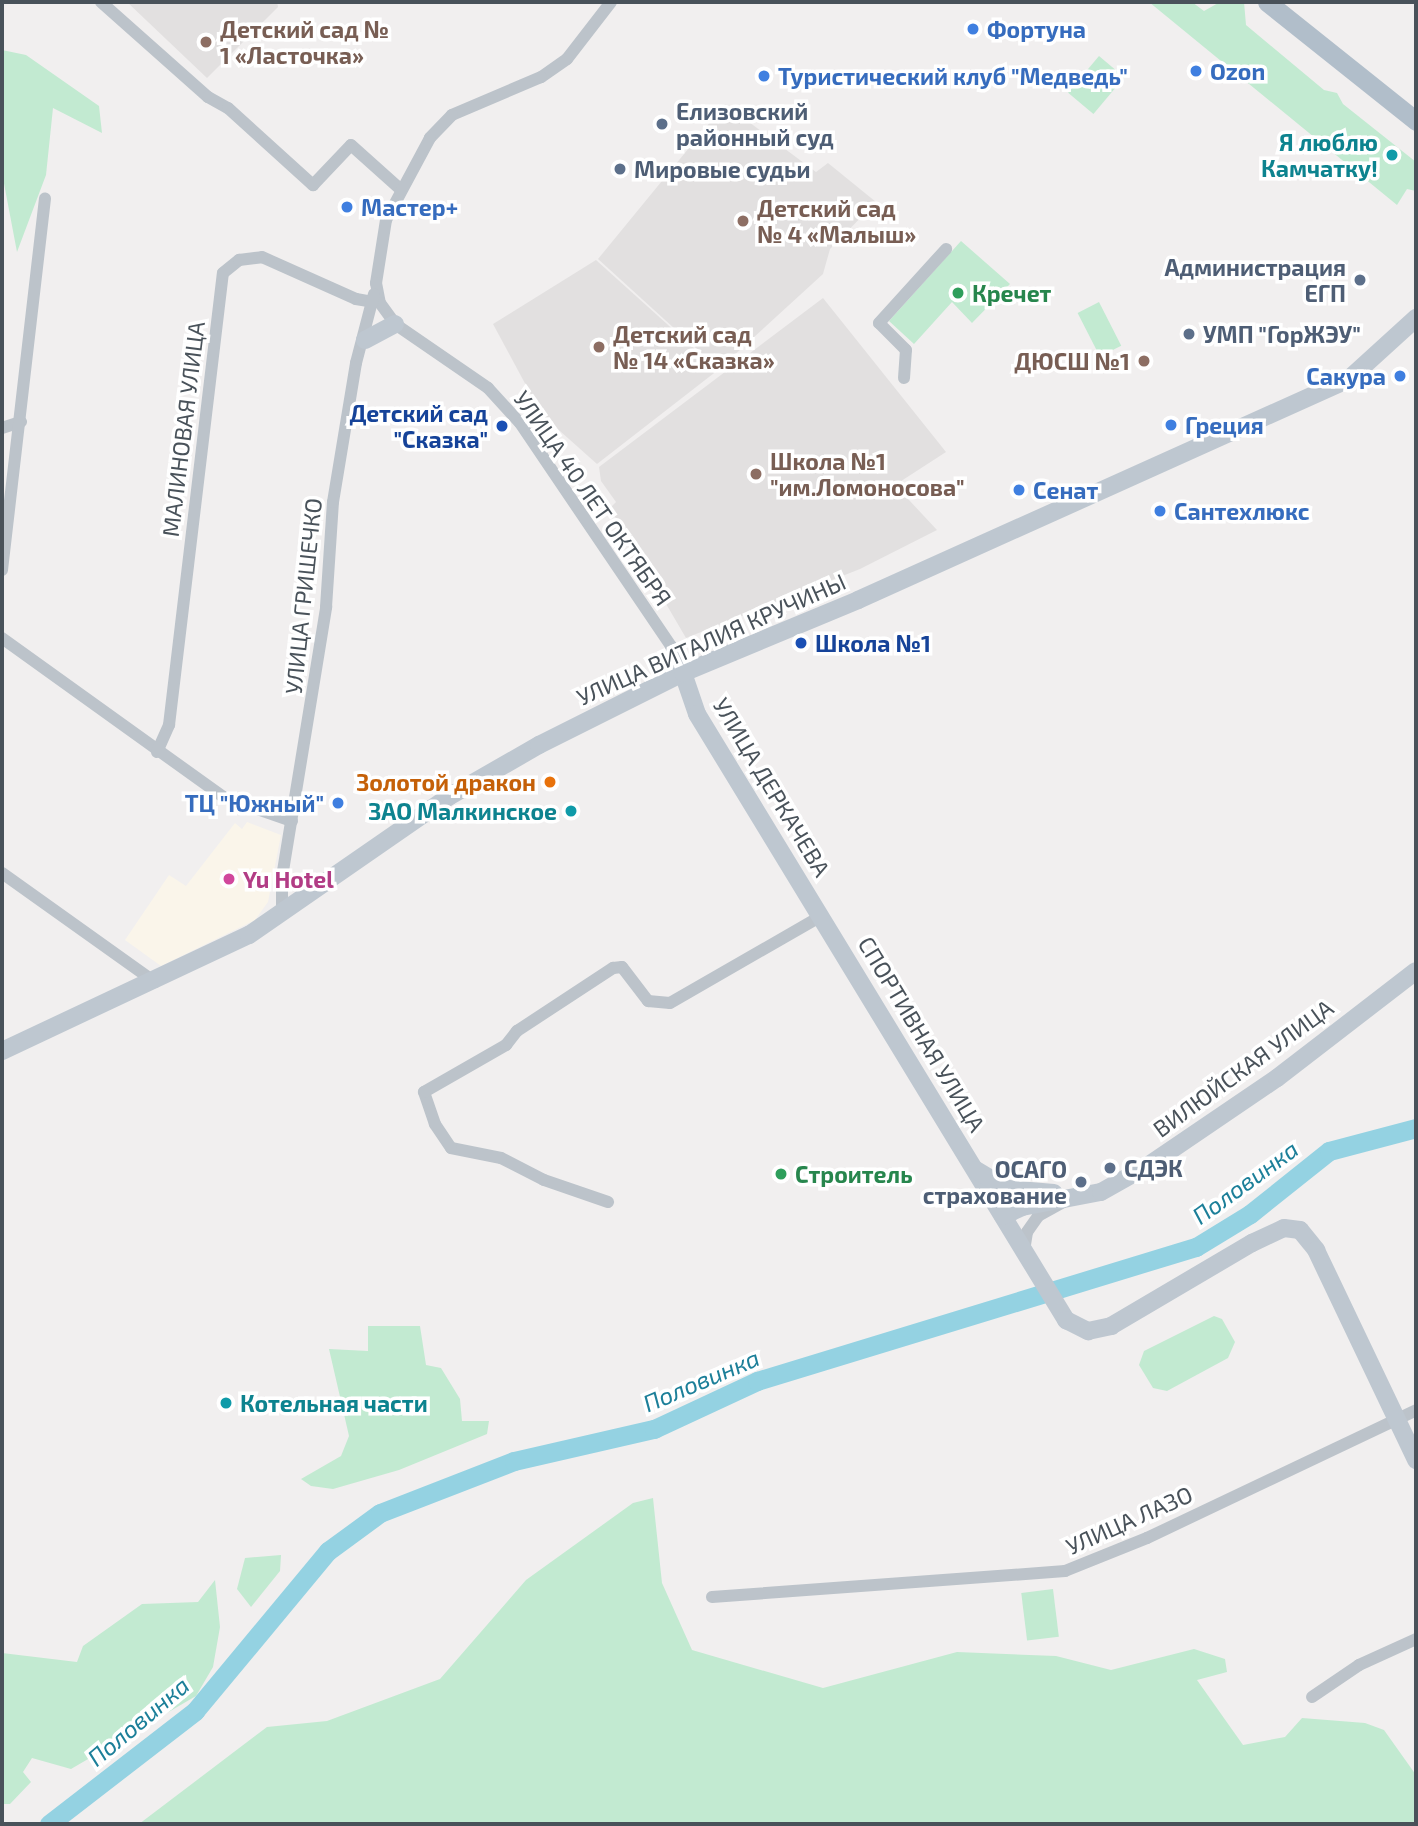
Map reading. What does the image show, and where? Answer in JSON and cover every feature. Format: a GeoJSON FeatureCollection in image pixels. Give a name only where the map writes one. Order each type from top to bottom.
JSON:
{"type":"FeatureCollection","features":[{"type":"Feature","properties":{"kind":"main road"},"geometry":{"type":"LineString","coordinates":[[1267,2],[1414,120]]}},
{"type":"Feature","properties":{"kind":"street"},"geometry":{"type":"LineString","coordinates":[[101,2],[208,97],[229,108],[313,185],[351,145],[400,189]]}},
{"type":"Feature","properties":{"kind":"street","name":"УЛИЦА 40 ЛЕТ ОКТЯБРЯ"},"geometry":{"type":"LineString","coordinates":[[611,2],[567,59],[541,77],[453,115],[423,147],[400,189],[378,252],[376,283],[380,303],[394,324],[488,388],[520,423],[671,646],[683,673]]}},
{"type":"Feature","properties":{"kind":"street"},"geometry":{"type":"LineString","coordinates":[[2,570],[45,198]]}},
{"type":"Feature","properties":{"kind":"street"},"geometry":{"type":"LineString","coordinates":[[904,378],[906,350],[880,323],[946,249]]}},
{"type":"Feature","properties":{"kind":"street","name":"МАЛИНОВАЯ УЛИЦА"},"geometry":{"type":"LineString","coordinates":[[157,752],[169,725],[223,273],[239,260],[262,257],[356,299],[373,302]]}},
{"type":"Feature","properties":{"kind":"street","name":"УЛИЦА ГРИШЕЧКО"},"geometry":{"type":"LineString","coordinates":[[282,915],[279,901],[325,617],[333,502],[356,363],[365,340],[376,283]]}},
{"type":"Feature","properties":{"kind":"street","name":"УЛИЦА ВИТАЛИЯ КРУЧИНЫ"},"geometry":{"type":"LineString","coordinates":[[2,1051],[155,982],[282,915],[481,777],[683,673],[858,600],[1349,379],[1416,318]]}},
{"type":"Feature","properties":{"kind":"street"},"geometry":{"type":"LineString","coordinates":[[365,340],[394,324]]}},
{"type":"Feature","properties":{"kind":"street"},"geometry":{"type":"LineString","coordinates":[[2,428],[21,422]]}},
{"type":"Feature","properties":{"kind":"street"},"geometry":{"type":"LineString","coordinates":[[2,638],[223,797],[292,821]]}},
{"type":"Feature","properties":{"kind":"street","name":"УЛИЦА ДЕРКАЧЕВА"},"geometry":{"type":"LineString","coordinates":[[683,673],[697,714],[824,920]]}},
{"type":"Feature","properties":{"kind":"street"},"geometry":{"type":"LineString","coordinates":[[2,873],[155,982]]}},
{"type":"Feature","properties":{"kind":"street"},"geometry":{"type":"LineString","coordinates":[[608,1202],[544,1180],[501,1158],[451,1148],[435,1124],[424,1092],[506,1045],[517,1031],[613,968],[622,967],[648,1001],[670,1003],[824,920]]}},
{"type":"Feature","properties":{"kind":"street","name":"СПОРТИВНАЯ УЛИЦА"},"geometry":{"type":"LineString","coordinates":[[824,920],[1058,1306],[1076,1329],[1088,1331],[1111,1326],[1252,1243],[1284,1228],[1300,1230],[1316,1250],[1397,1419]]}},
{"type":"Feature","properties":{"kind":"street","name":"ВИЛЮЙСКАЯ УЛИЦА"},"geometry":{"type":"LineString","coordinates":[[975,1170],[1008,1189],[1052,1192],[1066,1200],[1101,1192],[1149,1166],[1277,1078],[1416,971]]}},
{"type":"Feature","properties":{"kind":"street"},"geometry":{"type":"LineString","coordinates":[[1003,1216],[1022,1208],[1066,1200]]}},
{"type":"Feature","properties":{"kind":"street"},"geometry":{"type":"LineString","coordinates":[[1026,1254],[1027,1232],[1038,1216],[1066,1200]]}},
{"type":"Feature","properties":{"kind":"street","name":"УЛИЦА ЛАЗО"},"geometry":{"type":"LineString","coordinates":[[712,1597],[1065,1571],[1147,1538],[1416,1410]]}},
{"type":"Feature","properties":{"kind":"street"},"geometry":{"type":"LineString","coordinates":[[1397,1419],[1416,1460]]}},
{"type":"Feature","properties":{"kind":"street"},"geometry":{"type":"LineString","coordinates":[[1311,1697],[1359,1665],[1416,1639]]}},
{"type":"Feature","properties":{"kind":"shaded area","name":"Детский сад № 1 «Ласточка»"},"geometry":{"type":"Polygon","coordinates":[[[127,2],[277,2],[278,7],[207,78],[127,2]]]}},
{"type":"Feature","properties":{"kind":"shaded area","name":"Детский сад № 4 «Малыш»"},"geometry":{"type":"Polygon","coordinates":[[[725,104],[816,172],[828,163],[876,202],[830,249],[823,274],[719,369],[598,259],[725,104]]]}},
{"type":"Feature","properties":{"kind":"shaded area","name":"Детский сад № 14 «Сказка»"},"geometry":{"type":"Polygon","coordinates":[[[596,260],[718,370],[597,464],[542,415],[493,324],[596,260]]]}},
{"type":"Feature","properties":{"kind":"shaded area","name":"Школа №1 \"им.Ломоносова\""},"geometry":{"type":"Polygon","coordinates":[[[823,298],[946,452],[895,485],[937,530],[860,569],[686,638],[610,508],[616,502],[601,481],[599,467],[823,298]]]}},
{"type":"Feature","properties":{"kind":"shaded area"},"geometry":{"type":"Polygon","coordinates":[[[247,822],[281,835],[268,902],[255,920],[161,966],[125,940],[169,875],[186,886],[235,823],[242,829],[247,822]]]}},
{"type":"Feature","properties":{"kind":"green space"},"geometry":{"type":"Polygon","coordinates":[[[1149,2],[1192,2],[1204,11],[1220,2],[1244,2],[1246,25],[1324,90],[1337,93],[1343,104],[1416,162],[1416,191],[1407,189],[1397,205],[1149,2]]]}},
{"type":"Feature","properties":{"kind":"green space"},"geometry":{"type":"Polygon","coordinates":[[[2,50],[26,55],[99,106],[102,133],[53,108],[46,175],[17,252],[2,173],[2,50]]]}},
{"type":"Feature","properties":{"kind":"green space"},"geometry":{"type":"Polygon","coordinates":[[[1099,56],[1124,77],[1093,114],[1068,93],[1099,56]]]}},
{"type":"Feature","properties":{"kind":"green space","name":"Кречет"},"geometry":{"type":"Polygon","coordinates":[[[961,241],[1010,284],[972,323],[952,302],[914,344],[889,321],[961,241]]]}},
{"type":"Feature","properties":{"kind":"green space"},"geometry":{"type":"Polygon","coordinates":[[[1099,302],[1121,346],[1100,357],[1078,313],[1099,302]]]}},
{"type":"Feature","properties":{"kind":"green space"},"geometry":{"type":"Polygon","coordinates":[[[1214,1316],[1222,1319],[1235,1342],[1228,1358],[1167,1391],[1153,1388],[1139,1365],[1144,1351],[1214,1316]]]}},
{"type":"Feature","properties":{"kind":"green space"},"geometry":{"type":"Polygon","coordinates":[[[368,1326],[420,1326],[426,1365],[441,1368],[460,1399],[462,1421],[489,1421],[487,1434],[399,1470],[333,1489],[311,1486],[301,1479],[341,1456],[349,1436],[329,1349],[368,1351],[368,1326]]]}},
{"type":"Feature","properties":{"kind":"green space"},"geometry":{"type":"Polygon","coordinates":[[[653,1498],[662,1583],[692,1650],[823,1688],[957,1652],[1056,1656],[1111,1670],[1194,1649],[1225,1659],[1227,1672],[1197,1680],[1243,1745],[1285,1737],[1302,1718],[1365,1723],[1384,1730],[1416,1775],[1416,1824],[139,1824],[267,1727],[327,1721],[440,1679],[526,1580],[633,1503],[653,1498]]]}},
{"type":"Feature","properties":{"kind":"green space"},"geometry":{"type":"Polygon","coordinates":[[[281,1555],[280,1571],[251,1607],[237,1589],[245,1558],[281,1555]]]}},
{"type":"Feature","properties":{"kind":"green space"},"geometry":{"type":"Polygon","coordinates":[[[215,1580],[220,1627],[213,1667],[196,1696],[71,1769],[32,1758],[23,1772],[31,1782],[10,1804],[2,1804],[2,1653],[77,1662],[83,1646],[142,1604],[198,1602],[215,1580]]]}},
{"type":"Feature","properties":{"kind":"green space"},"geometry":{"type":"Polygon","coordinates":[[[1053,1589],[1059,1637],[1027,1641],[1021,1593],[1053,1589]]]}},
{"type":"Feature","properties":{"kind":"waterway","name":"Половинка"},"geometry":{"type":"LineString","coordinates":[[49,1824],[195,1711],[328,1551],[380,1513],[514,1461],[654,1429],[757,1381],[1196,1247],[1250,1214],[1329,1151],[1416,1128]]}},
{"type":"Feature","properties":{"kind":"place","name":"Фортуна"},"geometry":{"type":"Point","coordinates":[973,29]}},
{"type":"Feature","properties":{"kind":"place","name":"Детский сад № 1 «Ласточка»"},"geometry":{"type":"Point","coordinates":[206,42]}},
{"type":"Feature","properties":{"kind":"place","name":"Ozon"},"geometry":{"type":"Point","coordinates":[1196,71]}},
{"type":"Feature","properties":{"kind":"place","name":"Туристический клуб \"Медведь\""},"geometry":{"type":"Point","coordinates":[764,76]}},
{"type":"Feature","properties":{"kind":"place","name":"Елизовский районный суд"},"geometry":{"type":"Point","coordinates":[662,124]}},
{"type":"Feature","properties":{"kind":"place","name":"Я люблю Камчатку!"},"geometry":{"type":"Point","coordinates":[1392,155]}},
{"type":"Feature","properties":{"kind":"place","name":"Мировые судьи"},"geometry":{"type":"Point","coordinates":[620,169]}},
{"type":"Feature","properties":{"kind":"place","name":"Мастер+"},"geometry":{"type":"Point","coordinates":[347,207]}},
{"type":"Feature","properties":{"kind":"place","name":"Детский сад № 4 «Малыш»"},"geometry":{"type":"Point","coordinates":[743,221]}},
{"type":"Feature","properties":{"kind":"place","name":"Администрация ЕГП"},"geometry":{"type":"Point","coordinates":[1360,280]}},
{"type":"Feature","properties":{"kind":"place","name":"Кречет"},"geometry":{"type":"Point","coordinates":[958,293]}},
{"type":"Feature","properties":{"kind":"place","name":"УМП \"ГорЖЭУ\""},"geometry":{"type":"Point","coordinates":[1189,334]}},
{"type":"Feature","properties":{"kind":"place","name":"Детский сад № 14 «Сказка»"},"geometry":{"type":"Point","coordinates":[599,347]}},
{"type":"Feature","properties":{"kind":"place","name":"ДЮСШ №1"},"geometry":{"type":"Point","coordinates":[1144,361]}},
{"type":"Feature","properties":{"kind":"place","name":"Сакура"},"geometry":{"type":"Point","coordinates":[1400,376]}},
{"type":"Feature","properties":{"kind":"place","name":"Греция"},"geometry":{"type":"Point","coordinates":[1171,425]}},
{"type":"Feature","properties":{"kind":"place","name":"Детский сад \"Сказка\""},"geometry":{"type":"Point","coordinates":[502,426]}},
{"type":"Feature","properties":{"kind":"place","name":"Школа №1 \"им.Ломоносова\""},"geometry":{"type":"Point","coordinates":[756,474]}},
{"type":"Feature","properties":{"kind":"place","name":"Сенат"},"geometry":{"type":"Point","coordinates":[1019,490]}},
{"type":"Feature","properties":{"kind":"place","name":"Сантехлюкс"},"geometry":{"type":"Point","coordinates":[1160,511]}},
{"type":"Feature","properties":{"kind":"place","name":"Школа №1"},"geometry":{"type":"Point","coordinates":[801,643]}},
{"type":"Feature","properties":{"kind":"place","name":"Золотой дракон"},"geometry":{"type":"Point","coordinates":[550,782]}},
{"type":"Feature","properties":{"kind":"place","name":"ТЦ \"Южный\""},"geometry":{"type":"Point","coordinates":[338,803]}},
{"type":"Feature","properties":{"kind":"place","name":"ЗАО Малкинское"},"geometry":{"type":"Point","coordinates":[571,811]}},
{"type":"Feature","properties":{"kind":"place","name":"Yu Hotel"},"geometry":{"type":"Point","coordinates":[229,879]}},
{"type":"Feature","properties":{"kind":"place","name":"СДЭК"},"geometry":{"type":"Point","coordinates":[1110,1168]}},
{"type":"Feature","properties":{"kind":"place","name":"Строитель"},"geometry":{"type":"Point","coordinates":[781,1174]}},
{"type":"Feature","properties":{"kind":"place","name":"ОСАГО страхование"},"geometry":{"type":"Point","coordinates":[1081,1182]}},
{"type":"Feature","properties":{"kind":"place","name":"Котельная части"},"geometry":{"type":"Point","coordinates":[226,1403]}}]}
